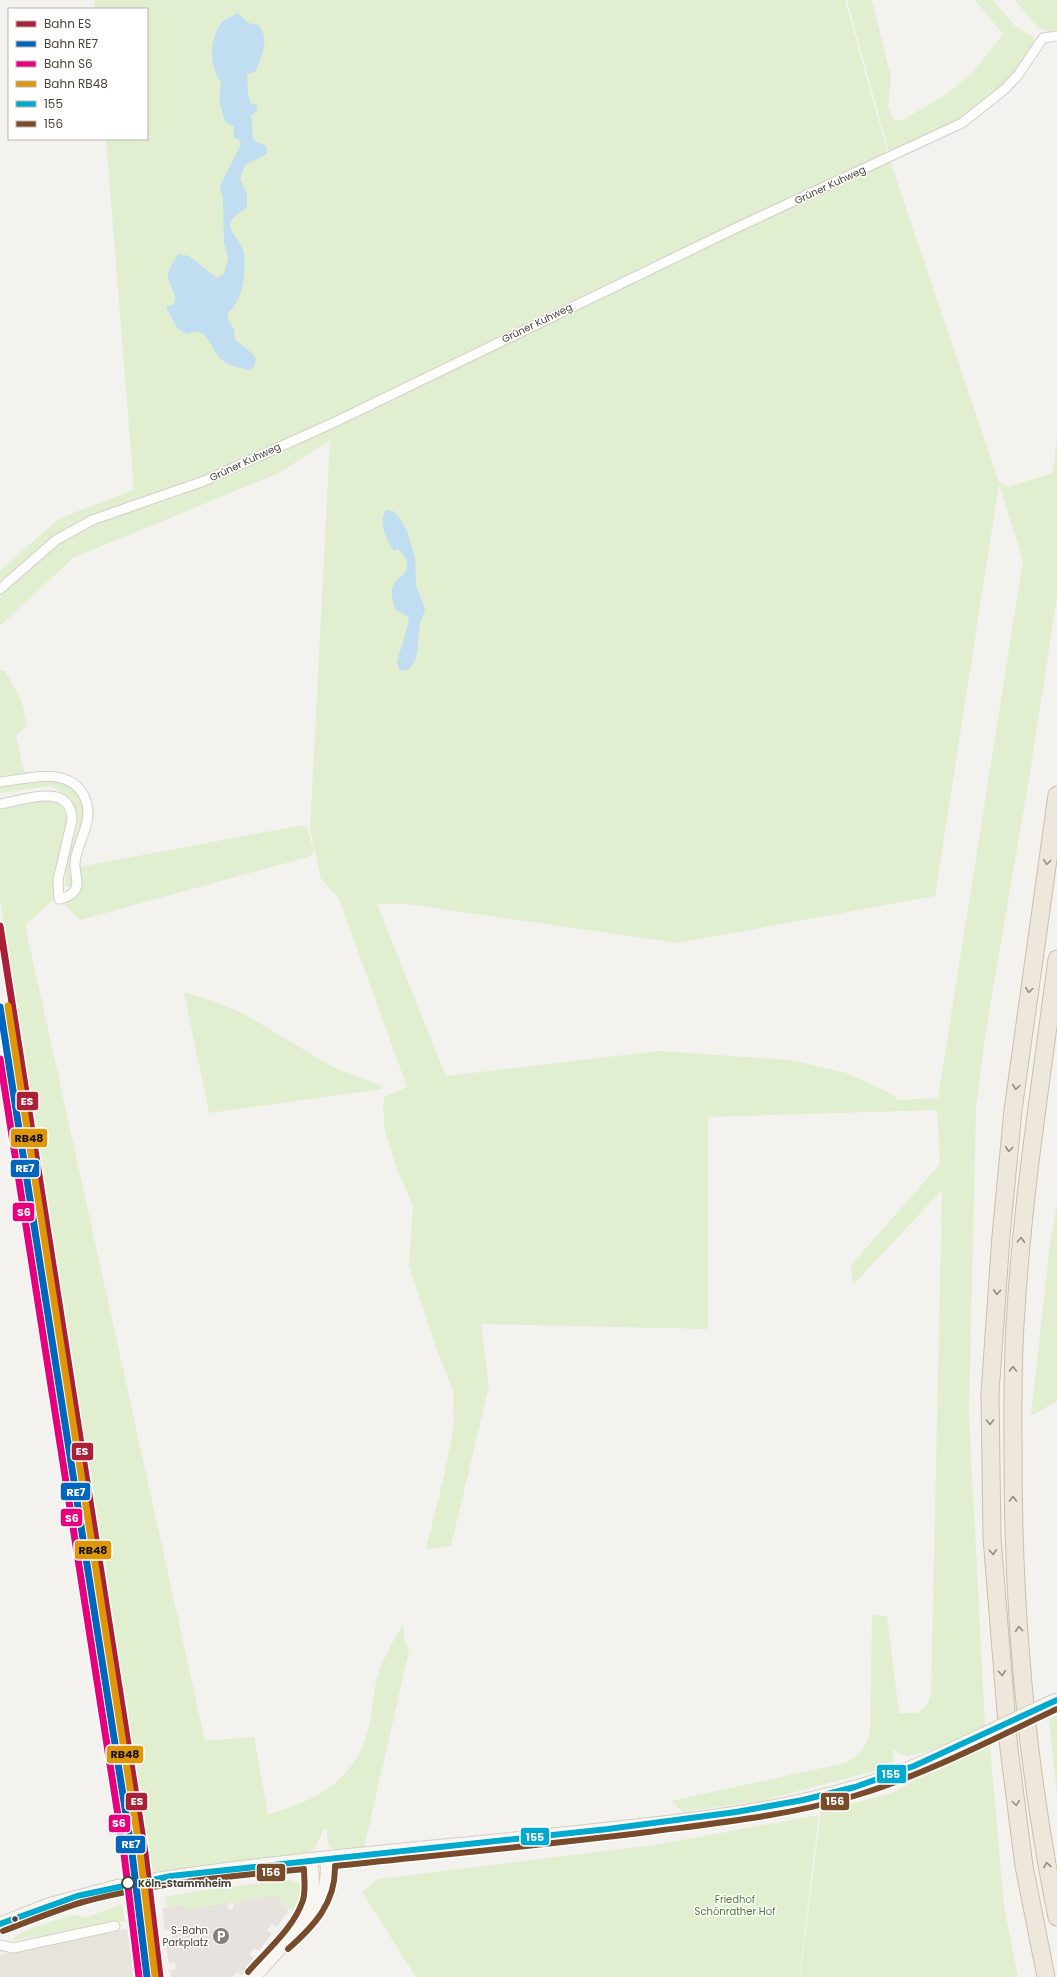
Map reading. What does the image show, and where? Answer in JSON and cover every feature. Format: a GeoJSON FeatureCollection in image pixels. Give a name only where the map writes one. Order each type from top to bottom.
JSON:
{"type":"FeatureCollection","features":[{"type":"Feature","properties":{"kind":"highway"},"geometry":{"type":"LineString","coordinates":[[1046,1977],[1024,1866],[1009,1749],[992,1538],[990,1393],[1000,1236],[1013,1110],[1057,795]]}},
{"type":"Feature","properties":{"kind":"highway"},"geometry":{"type":"LineString","coordinates":[[1057,959],[1021,1238],[1015,1313],[1013,1390],[1013,1538],[1021,1668],[1035,1795],[1057,1917]]}},
{"type":"Feature","properties":{"kind":"main road"},"geometry":{"type":"LineString","coordinates":[[153,1880],[256,1865],[621,1828],[774,1806],[869,1783],[917,1765],[1057,1700]]}},
{"type":"Feature","properties":{"kind":"main road"},"geometry":{"type":"LineString","coordinates":[[283,1943],[309,1920],[322,1901],[328,1881],[327,1859]]}},
{"type":"Feature","properties":{"kind":"main road"},"geometry":{"type":"LineString","coordinates":[[254,1977],[302,1920],[310,1903],[313,1885],[311,1860]]}},
{"type":"Feature","properties":{"kind":"main road"},"geometry":{"type":"LineString","coordinates":[[0,1924],[48,1905],[119,1886]]}},
{"type":"Feature","properties":{"kind":"street","name":"Grüner Kuhweg"},"geometry":{"type":"LineString","coordinates":[[0,589],[56,540],[92,520],[204,481],[335,422],[738,227],[962,123],[994,99],[1010,84],[1026,65],[1043,38],[1057,36]]}},
{"type":"Feature","properties":{"kind":"street"},"geometry":{"type":"LineString","coordinates":[[0,782],[50,776],[70,781],[82,792],[87,801],[88,820],[75,862],[77,884],[76,890],[72,894],[59,899],[57,887],[72,820],[72,809],[66,801],[60,796],[50,795],[0,804]]}},
{"type":"Feature","properties":{"kind":"street"},"geometry":{"type":"LineString","coordinates":[[0,1945],[14,1948],[115,1926]]}},
{"type":"Feature","properties":{"kind":"shaded area","name":"S-Bahn Parkplatz"},"geometry":{"type":"Polygon","coordinates":[[[279,1895],[280,1902],[289,1910],[277,1927],[272,1924],[267,1930],[272,1934],[259,1951],[254,1948],[249,1954],[254,1958],[242,1975],[237,1972],[233,1977],[171,1977],[170,1970],[176,1969],[175,1962],[169,1963],[165,1939],[171,1938],[170,1930],[165,1931],[162,1908],[184,1905],[185,1910],[227,1903],[228,1909],[233,1909],[233,1903],[279,1895]]]}},
{"type":"Feature","properties":{"kind":"shaded area"},"geometry":{"type":"Polygon","coordinates":[[[127,1929],[134,1977],[0,1977],[0,1955],[127,1929]]]}},
{"type":"Feature","properties":{"kind":"green space"},"geometry":{"type":"Polygon","coordinates":[[[94,0],[845,0],[889,158],[999,482],[1008,487],[1053,473],[1057,437],[1057,596],[1031,767],[986,1030],[976,1107],[969,1413],[985,1726],[923,1753],[906,1756],[901,1755],[896,1750],[893,1751],[894,1761],[889,1767],[761,1801],[683,1812],[671,1801],[845,1763],[855,1757],[864,1747],[870,1732],[872,1615],[887,1616],[899,1713],[917,1713],[928,1704],[931,1693],[942,1190],[853,1285],[851,1265],[940,1164],[937,1110],[708,1117],[708,1329],[481,1324],[489,1386],[451,1546],[426,1549],[445,1472],[454,1425],[453,1391],[436,1347],[409,1266],[413,1205],[397,1170],[385,1131],[383,1108],[384,1097],[407,1087],[339,899],[321,879],[310,830],[330,440],[279,473],[73,558],[0,626],[0,570],[60,518],[134,490],[106,140],[148,140],[148,8],[95,8],[94,0]],[[999,484],[935,896],[677,943],[407,904],[377,904],[446,1076],[659,1051],[790,1060],[847,1073],[889,1093],[899,1100],[938,1098],[1023,561],[999,484]]]}},
{"type":"Feature","properties":{"kind":"green space"},"geometry":{"type":"Polygon","coordinates":[[[847,0],[872,0],[891,77],[888,107],[893,119],[901,121],[948,93],[973,72],[1003,34],[975,0],[993,0],[1014,25],[1033,37],[1035,44],[1012,79],[960,123],[890,156],[847,0]]]}},
{"type":"Feature","properties":{"kind":"green space"},"geometry":{"type":"Polygon","coordinates":[[[1015,0],[1057,0],[1057,34],[1038,28],[1015,0]]]}},
{"type":"Feature","properties":{"kind":"green space"},"geometry":{"type":"Polygon","coordinates":[[[0,670],[5,671],[21,699],[27,725],[16,736],[24,772],[54,771],[76,789],[86,813],[74,888],[65,886],[67,858],[78,823],[73,800],[51,786],[0,793],[0,670]]]}},
{"type":"Feature","properties":{"kind":"green space"},"geometry":{"type":"Polygon","coordinates":[[[39,799],[60,799],[67,811],[67,821],[54,883],[55,899],[25,925],[205,1741],[254,1737],[268,1814],[304,1802],[320,1793],[334,1784],[347,1772],[357,1758],[365,1741],[370,1721],[378,1674],[403,1624],[404,1640],[409,1651],[364,1848],[339,1851],[330,1847],[327,1839],[327,1830],[324,1829],[315,1847],[306,1854],[153,1872],[0,899],[0,806],[39,799]]]}},
{"type":"Feature","properties":{"kind":"green space"},"geometry":{"type":"Polygon","coordinates":[[[303,825],[308,830],[314,853],[308,857],[80,920],[65,905],[65,901],[74,896],[79,867],[303,825]]]}},
{"type":"Feature","properties":{"kind":"green space"},"geometry":{"type":"Polygon","coordinates":[[[184,992],[216,1002],[244,1014],[334,1068],[383,1086],[382,1089],[209,1113],[184,992]]]}},
{"type":"Feature","properties":{"kind":"green space"},"geometry":{"type":"Polygon","coordinates":[[[1057,1203],[1057,1401],[1031,1416],[1050,1244],[1057,1203]]]}},
{"type":"Feature","properties":{"kind":"green space"},"geometry":{"type":"Polygon","coordinates":[[[1057,1715],[1057,1796],[1049,1719],[1057,1715]]]}},
{"type":"Feature","properties":{"kind":"green space"},"geometry":{"type":"Polygon","coordinates":[[[990,1747],[1004,1906],[1018,1977],[800,1977],[821,1812],[892,1793],[936,1768],[990,1747]]]}},
{"type":"Feature","properties":{"kind":"green space","name":"Friedhof Schönrather Hof"},"geometry":{"type":"Polygon","coordinates":[[[819,1815],[799,1977],[416,1977],[362,1892],[378,1879],[655,1845],[819,1815]]]}},
{"type":"Feature","properties":{"kind":"green space"},"geometry":{"type":"Polygon","coordinates":[[[290,1880],[301,1885],[304,1893],[303,1902],[297,1912],[285,1906],[281,1902],[279,1896],[184,1910],[183,1905],[167,1907],[165,1897],[211,1889],[290,1880]]]}},
{"type":"Feature","properties":{"kind":"green space"},"geometry":{"type":"Polygon","coordinates":[[[122,1904],[125,1921],[13,1940],[23,1932],[54,1921],[78,1915],[84,1918],[122,1904]]]}},
{"type":"Feature","properties":{"kind":"water"},"geometry":{"type":"Polygon","coordinates":[[[238,13],[248,23],[259,25],[264,36],[264,48],[256,71],[247,74],[248,93],[251,104],[257,105],[257,111],[251,115],[253,140],[266,146],[267,154],[245,165],[240,179],[247,194],[247,207],[234,217],[230,225],[231,231],[242,247],[245,263],[241,292],[238,300],[228,312],[228,320],[234,329],[235,340],[253,354],[256,359],[254,367],[249,370],[233,366],[225,362],[220,358],[209,341],[201,333],[195,332],[187,334],[177,328],[167,309],[167,306],[173,305],[175,301],[168,274],[178,254],[189,256],[217,278],[224,274],[228,258],[224,242],[223,198],[220,186],[241,144],[239,140],[234,138],[234,126],[225,122],[219,100],[221,83],[214,69],[212,53],[214,38],[221,23],[238,13]]]}},
{"type":"Feature","properties":{"kind":"water"},"geometry":{"type":"Polygon","coordinates":[[[386,510],[393,511],[400,518],[407,531],[415,558],[416,585],[425,609],[420,622],[416,656],[411,667],[406,671],[399,669],[397,662],[409,621],[407,616],[396,610],[392,589],[398,579],[406,571],[407,564],[403,554],[398,549],[394,551],[386,537],[382,520],[386,510]]]}},
{"type":"Feature","properties":{"kind":"tunnel"},"geometry":{"type":"LineString","coordinates":[[119,1886],[153,1880]]}},
{"type":"Feature","properties":{"kind":"rail line","name":"ES"},"geometry":{"type":"LineString","coordinates":[[0,926],[145,1853],[160,1977]]}},
{"type":"Feature","properties":{"kind":"rail line","name":"RB48"},"geometry":{"type":"LineString","coordinates":[[8,1006],[140,1852],[155,1976]]}},
{"type":"Feature","properties":{"kind":"rail line","name":"RE7"},"geometry":{"type":"LineString","coordinates":[[0,1007],[132,1853],[147,1977]]}},
{"type":"Feature","properties":{"kind":"rail line","name":"S6"},"geometry":{"type":"LineString","coordinates":[[0,1059],[124,1854],[139,1977]]}},
{"type":"Feature","properties":{"kind":"transit line","name":"155"},"geometry":{"type":"LineString","coordinates":[[0,1924],[77,1896],[171,1876],[608,1829],[736,1812],[803,1800],[855,1787],[914,1766],[1057,1700]]}},
{"type":"Feature","properties":{"kind":"transit line","name":"156"},"geometry":{"type":"LineString","coordinates":[[288,1949],[306,1932],[322,1913],[332,1891],[335,1866],[531,1846],[648,1832],[726,1822],[803,1809],[854,1796],[906,1778],[1057,1709]]}},
{"type":"Feature","properties":{"kind":"transit line","name":"156"},"geometry":{"type":"LineString","coordinates":[[3,1931],[73,1905],[110,1895],[193,1881],[304,1869],[305,1884],[303,1900],[299,1910],[287,1929],[248,1972]]}},
{"type":"Feature","properties":{"kind":"place","name":"Köln-Stammheim"},"geometry":{"type":"Point","coordinates":[128,1883]}},
{"type":"Feature","properties":{"kind":"place","name":"S-Bahn Parkplatz"},"geometry":{"type":"Point","coordinates":[221,1936]}}]}
